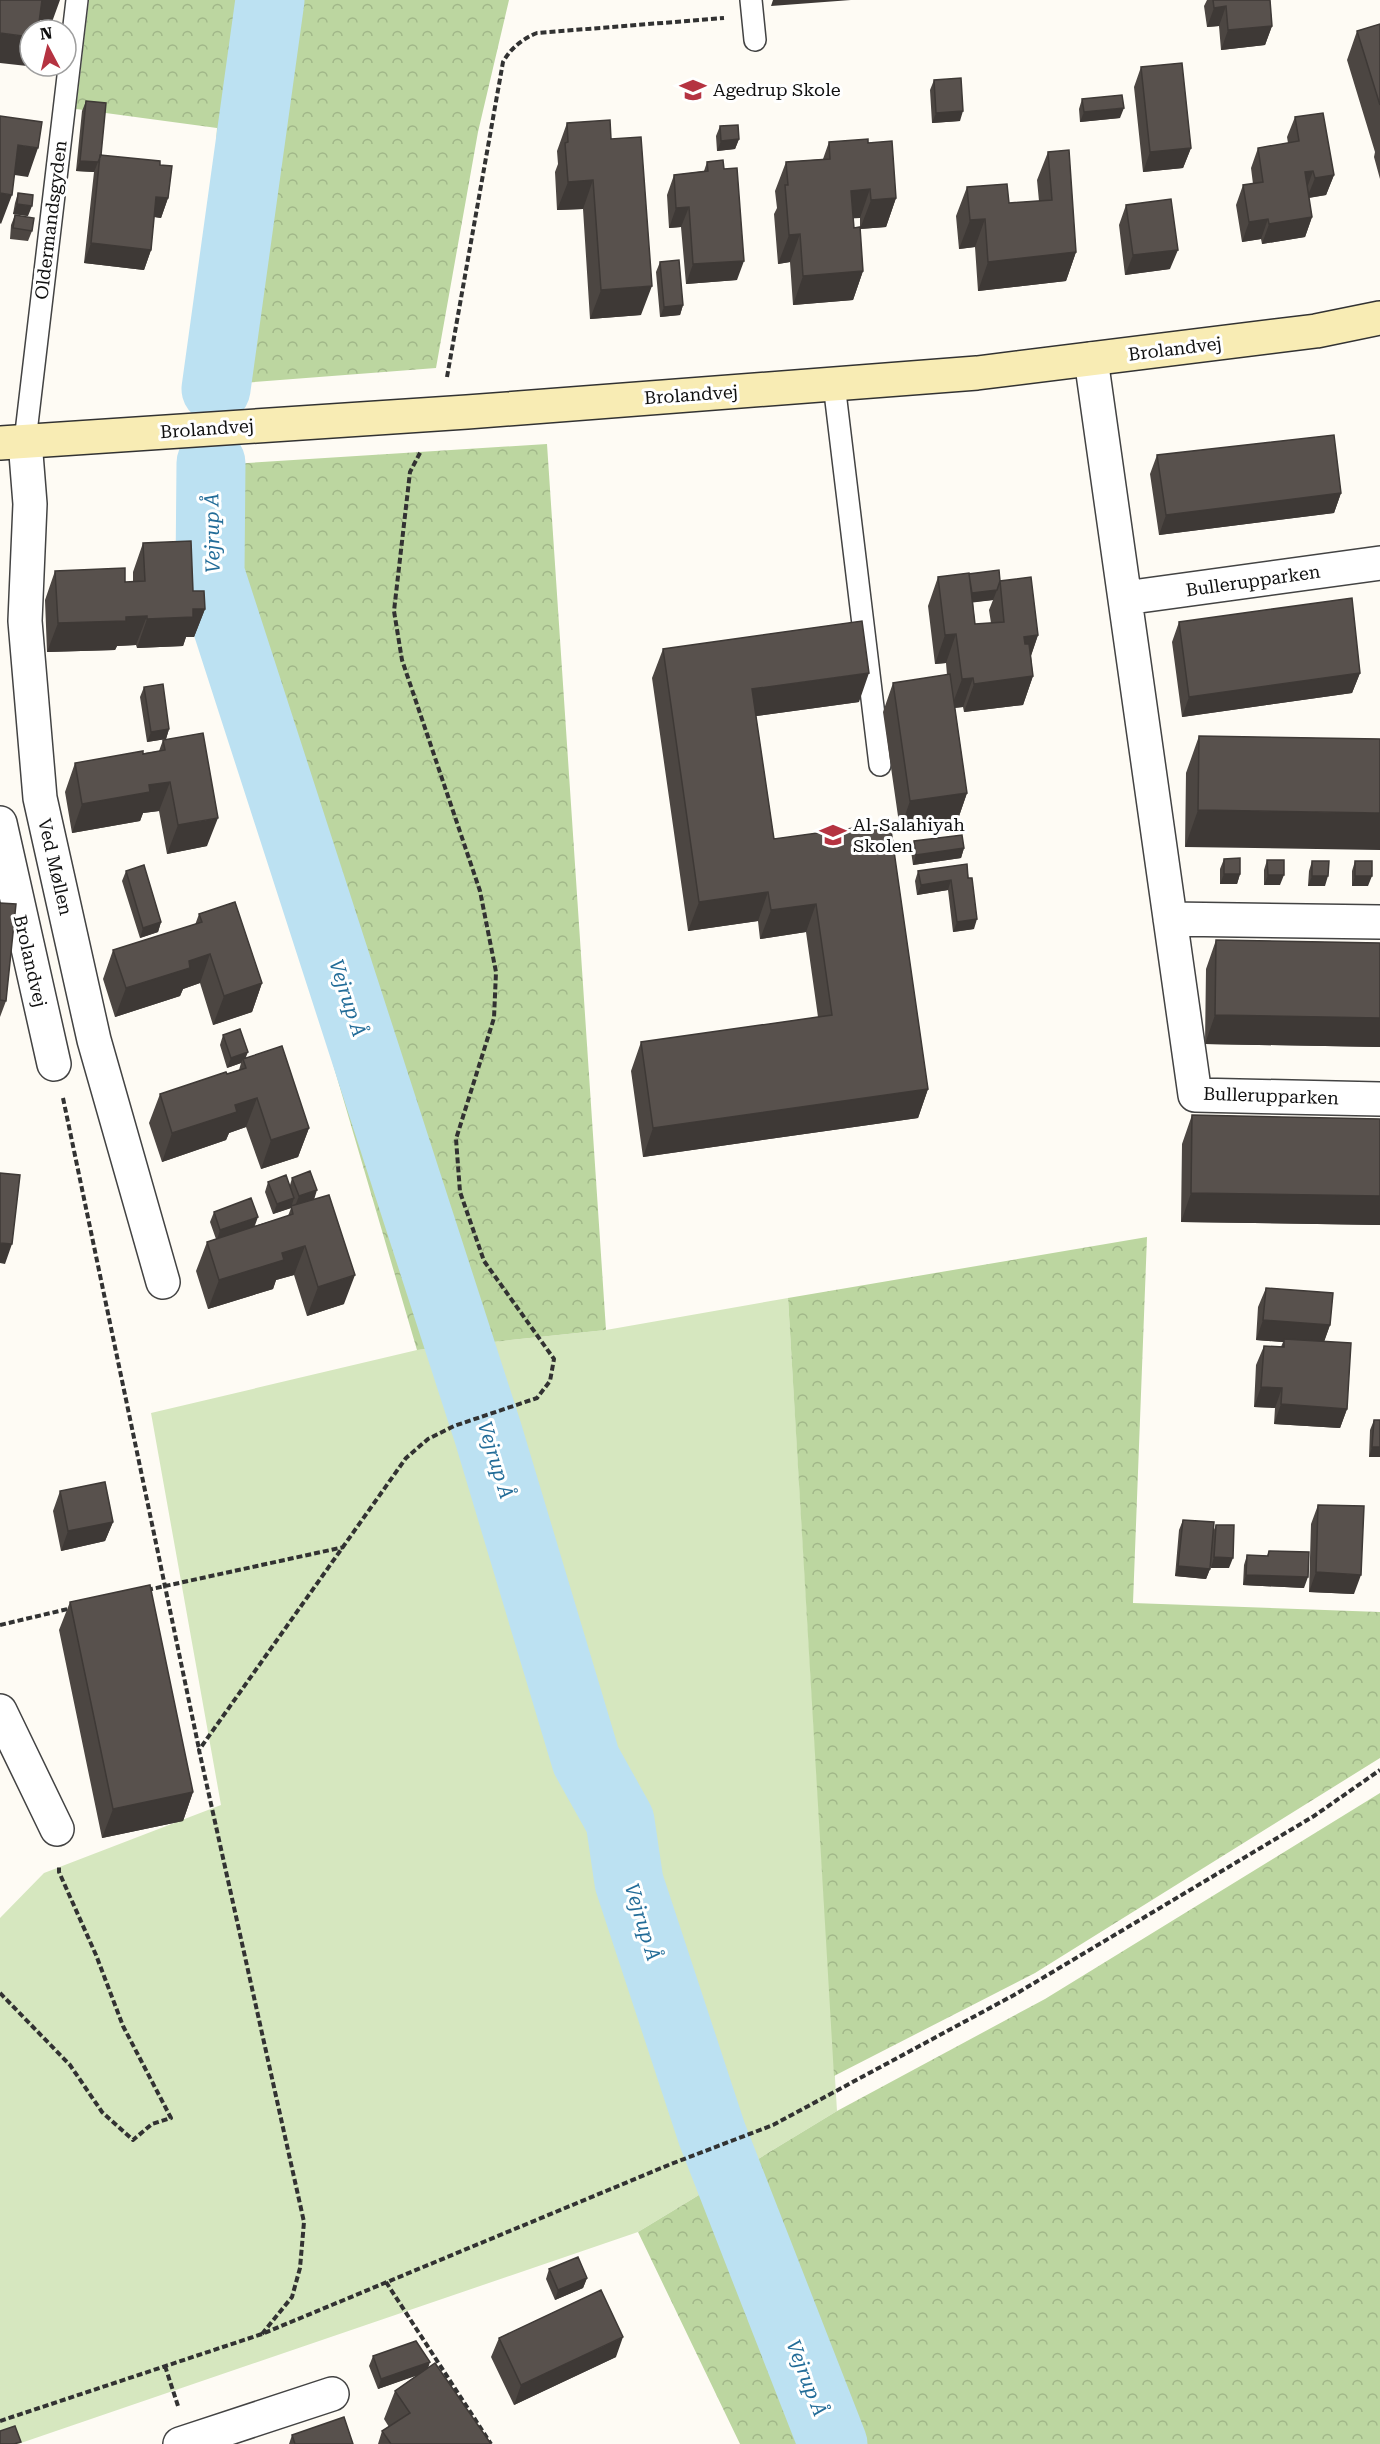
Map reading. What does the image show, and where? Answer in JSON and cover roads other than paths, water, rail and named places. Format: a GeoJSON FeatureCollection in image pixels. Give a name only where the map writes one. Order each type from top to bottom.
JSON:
{"type":"FeatureCollection","features":[{"type":"Feature","properties":{"kind":"street","name":"Brolandvej"},"geometry":{"type":"LineString","coordinates":[[13,442],[977,373],[1316,331],[1380,318]]}},
{"type":"Feature","properties":{"kind":"street","name":"Bullerupparken"},"geometry":{"type":"LineString","coordinates":[[1091,359],[1195,1095],[1380,1098]]}},
{"type":"Feature","properties":{"kind":"street","name":"Ved Møllen"},"geometry":{"type":"LineString","coordinates":[[13,442],[30,504],[25,621],[40,798],[94,1040],[163,1282]]}},
{"type":"Feature","properties":{"kind":"street","name":"Bullerupparken"},"geometry":{"type":"LineString","coordinates":[[1125,598],[1380,563]]}},
{"type":"Feature","properties":{"kind":"street","name":"Brolandvej"},"geometry":{"type":"LineString","coordinates":[[0,823],[6,884],[54,1064]]}},
{"type":"Feature","properties":{"kind":"street"},"geometry":{"type":"LineString","coordinates":[[1170,919],[1380,922]]}},
{"type":"Feature","properties":{"kind":"street"},"geometry":{"type":"LineString","coordinates":[[0,1711],[57,1829]]}},
{"type":"Feature","properties":{"kind":"street"},"geometry":{"type":"LineString","coordinates":[[187,2443],[332,2394]]}},
{"type":"Feature","properties":{"kind":"lane","name":"Oldermandsgyden"},"geometry":{"type":"LineString","coordinates":[[13,442],[76,0]]}},
{"type":"Feature","properties":{"kind":"lane"},"geometry":{"type":"LineString","coordinates":[[752,8],[755,40]]}},
{"type":"Feature","properties":{"kind":"lane"},"geometry":{"type":"LineString","coordinates":[[834,384],[880,765]]}},
{"type":"Feature","properties":{"kind":"waterway","name":"Vejrup Å"},"geometry":{"type":"LineString","coordinates":[[216,389],[270,0]]}},
{"type":"Feature","properties":{"kind":"waterway","name":"Vejrup Å"},"geometry":{"type":"LineString","coordinates":[[211,463],[210,573],[488,1433],[586,1760],[620,1821],[629,1882],[712,2134],[833,2444]]}},
{"type":"Feature","properties":{"kind":"place","name":"Agedrup Skole"},"geometry":{"type":"Point","coordinates":[693,90]}},
{"type":"Feature","properties":{"kind":"place","name":"Al-Salahiyah Skolen"},"geometry":{"type":"Point","coordinates":[833,835]}}]}
